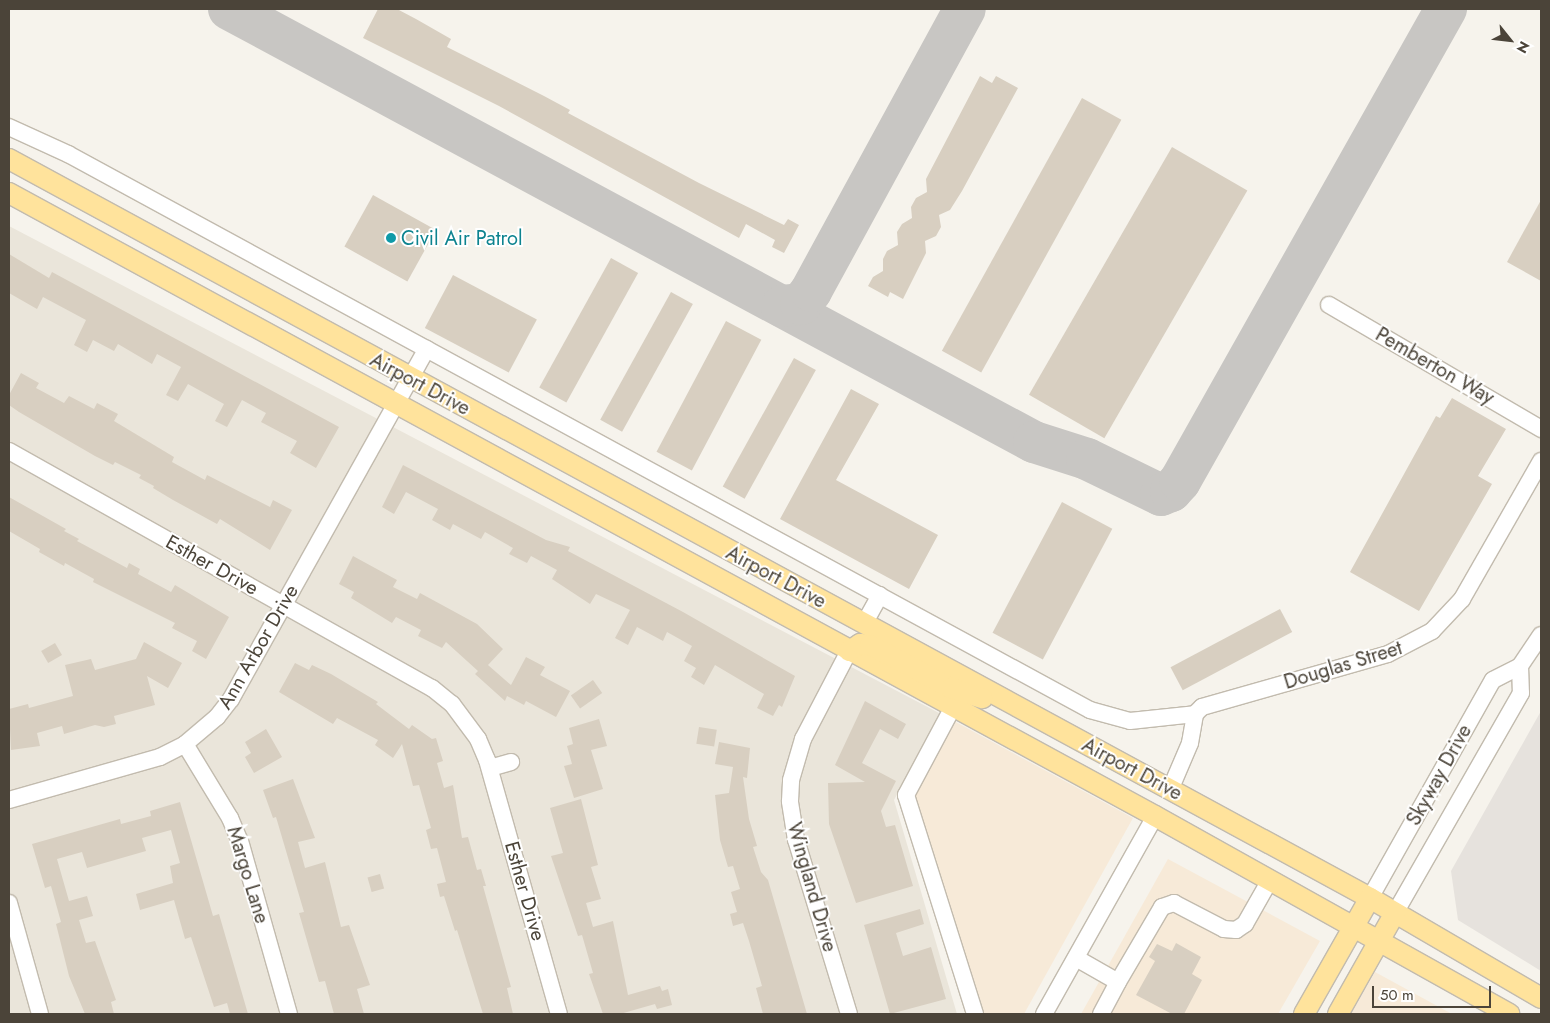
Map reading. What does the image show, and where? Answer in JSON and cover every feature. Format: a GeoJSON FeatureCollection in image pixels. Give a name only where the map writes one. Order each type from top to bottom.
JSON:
{"type":"FeatureCollection","features":[{"type":"Feature","properties":{"kind":"main road","name":"Airport Drive"},"geometry":{"type":"LineString","coordinates":[[9,159],[411,379],[1370,898],[1541,998]]}},
{"type":"Feature","properties":{"kind":"main road","name":"Airport Drive"},"geometry":{"type":"LineString","coordinates":[[9,194],[1156,816],[1510,1014]]}},
{"type":"Feature","properties":{"kind":"main road"},"geometry":{"type":"LineString","coordinates":[[850,650],[860,644],[870,645],[951,688],[1022,710]]}},
{"type":"Feature","properties":{"kind":"main road"},"geometry":{"type":"LineString","coordinates":[[1304,1014],[1370,898]]}},
{"type":"Feature","properties":{"kind":"main road"},"geometry":{"type":"LineString","coordinates":[[1338,1014],[1395,913]]}},
{"type":"Feature","properties":{"kind":"street"},"geometry":{"type":"LineString","coordinates":[[9,126],[68,154],[1090,710],[1130,721],[1195,714],[1190,743],[1170,790]]}},
{"type":"Feature","properties":{"kind":"street","name":"Pemberton Way"},"geometry":{"type":"LineString","coordinates":[[1328,305],[1541,429]]}},
{"type":"Feature","properties":{"kind":"street","name":"Ann Arbor Drive"},"geometry":{"type":"LineString","coordinates":[[9,800],[160,757],[185,744],[203,731],[231,699],[426,350]]}},
{"type":"Feature","properties":{"kind":"street","name":"Esther Drive"},"geometry":{"type":"LineString","coordinates":[[9,451],[432,688],[466,720],[478,739],[490,768],[559,1014]]}},
{"type":"Feature","properties":{"kind":"street","name":"Douglas Street"},"geometry":{"type":"LineString","coordinates":[[1195,714],[1211,703],[1388,654],[1432,631],[1462,599],[1541,461]]}},
{"type":"Feature","properties":{"kind":"street"},"geometry":{"type":"LineString","coordinates":[[864,624],[880,595]]}},
{"type":"Feature","properties":{"kind":"street","name":"Skyway Drive"},"geometry":{"type":"LineString","coordinates":[[1370,898],[1493,680],[1520,666],[1541,635]]}},
{"type":"Feature","properties":{"kind":"street","name":"Wingland Drive"},"geometry":{"type":"LineString","coordinates":[[849,1014],[796,840],[790,801],[791,780],[803,739],[850,650]]}},
{"type":"Feature","properties":{"kind":"street","name":"Skyway Drive"},"geometry":{"type":"LineString","coordinates":[[1395,913],[1521,693],[1520,666]]}},
{"type":"Feature","properties":{"kind":"street"},"geometry":{"type":"LineString","coordinates":[[953,707],[906,795],[975,1014]]}},
{"type":"Feature","properties":{"kind":"street","name":"Margo Lane"},"geometry":{"type":"LineString","coordinates":[[185,744],[237,833],[289,1014]]}},
{"type":"Feature","properties":{"kind":"street"},"geometry":{"type":"LineString","coordinates":[[490,768],[511,762]]}},
{"type":"Feature","properties":{"kind":"street"},"geometry":{"type":"LineString","coordinates":[[1044,1014],[1156,816]]}},
{"type":"Feature","properties":{"kind":"street"},"geometry":{"type":"LineString","coordinates":[[1101,1014],[1162,907],[1174,903],[1224,928],[1236,930],[1245,924],[1270,880]]}},
{"type":"Feature","properties":{"kind":"street"},"geometry":{"type":"LineString","coordinates":[[9,903],[40,1014]]}},
{"type":"Feature","properties":{"kind":"street"},"geometry":{"type":"LineString","coordinates":[[1076,958],[1118,982]]}},
{"type":"Feature","properties":{"kind":"shaded area"},"geometry":{"type":"Polygon","coordinates":[[[9,226],[941,714],[894,800],[957,1014],[9,1014],[9,226]]]}},
{"type":"Feature","properties":{"kind":"shaded area"},"geometry":{"type":"Polygon","coordinates":[[[1541,711],[1541,971],[1458,920],[1451,871],[1541,711]]]}},
{"type":"Feature","properties":{"kind":"shaded area"},"geometry":{"type":"Polygon","coordinates":[[[952,720],[1133,818],[1024,1014],[977,1014],[911,799],[952,720]]]}},
{"type":"Feature","properties":{"kind":"shaded area"},"geometry":{"type":"Polygon","coordinates":[[[1168,859],[1320,941],[1278,1014],[1081,1014],[1168,859]]]}},
{"type":"Feature","properties":{"kind":"shaded area"},"geometry":{"type":"Polygon","coordinates":[[[1375,972],[1452,1014],[1351,1014],[1375,972]]]}},
{"type":"Feature","properties":{"kind":"building"},"geometry":{"type":"Polygon","coordinates":[[[378,9],[397,9],[451,39],[447,47],[570,110],[568,113],[699,183],[784,225],[788,219],[799,225],[784,253],[772,247],[775,240],[746,224],[739,238],[499,106],[363,38],[378,9]]]}},
{"type":"Feature","properties":{"kind":"building"},"geometry":{"type":"Polygon","coordinates":[[[980,76],[992,83],[996,76],[1018,88],[962,191],[950,210],[939,215],[941,227],[936,236],[925,241],[926,253],[903,299],[890,292],[888,297],[868,286],[873,277],[883,271],[883,259],[887,251],[898,245],[897,232],[902,224],[912,218],[911,207],[916,198],[927,192],[926,179],[980,76]]]}},
{"type":"Feature","properties":{"kind":"building"},"geometry":{"type":"Polygon","coordinates":[[[1082,98],[1121,120],[981,373],[942,351],[1082,98]]]}},
{"type":"Feature","properties":{"kind":"building"},"geometry":{"type":"Polygon","coordinates":[[[1172,147],[1247,190],[1104,438],[1029,395],[1172,147]]]}},
{"type":"Feature","properties":{"kind":"building","name":"Civil Air Patrol"},"geometry":{"type":"Polygon","coordinates":[[[373,195],[436,230],[407,282],[344,247],[373,195]]]}},
{"type":"Feature","properties":{"kind":"building"},"geometry":{"type":"Polygon","coordinates":[[[1541,200],[1541,281],[1507,262],[1541,200]]]}},
{"type":"Feature","properties":{"kind":"building"},"geometry":{"type":"Polygon","coordinates":[[[9,254],[49,278],[52,272],[339,427],[316,468],[290,453],[297,441],[261,422],[266,413],[242,400],[227,427],[215,421],[224,404],[188,384],[178,401],[166,395],[181,367],[157,354],[152,364],[118,344],[114,351],[93,340],[87,352],[74,345],[86,320],[43,297],[37,309],[9,293],[9,254]]]}},
{"type":"Feature","properties":{"kind":"building"},"geometry":{"type":"Polygon","coordinates":[[[611,258],[638,273],[566,402],[539,387],[611,258]]]}},
{"type":"Feature","properties":{"kind":"building"},"geometry":{"type":"Polygon","coordinates":[[[453,275],[537,320],[509,373],[425,328],[453,275]]]}},
{"type":"Feature","properties":{"kind":"building"},"geometry":{"type":"Polygon","coordinates":[[[671,292],[693,304],[622,432],[600,420],[671,292]]]}},
{"type":"Feature","properties":{"kind":"building"},"geometry":{"type":"Polygon","coordinates":[[[726,321],[761,340],[692,470],[657,452],[726,321]]]}},
{"type":"Feature","properties":{"kind":"building"},"geometry":{"type":"Polygon","coordinates":[[[794,358],[816,370],[745,499],[723,487],[794,358]]]}},
{"type":"Feature","properties":{"kind":"building"},"geometry":{"type":"Polygon","coordinates":[[[21,373],[39,383],[36,388],[64,403],[69,396],[94,409],[97,403],[118,414],[114,421],[174,457],[172,462],[205,480],[207,475],[270,507],[273,500],[292,510],[270,550],[220,519],[217,524],[173,500],[139,478],[141,475],[115,462],[113,465],[95,456],[9,405],[9,395],[21,373]]]}},
{"type":"Feature","properties":{"kind":"building"},"geometry":{"type":"Polygon","coordinates":[[[851,389],[879,404],[836,480],[938,535],[909,589],[780,519],[851,389]]]}},
{"type":"Feature","properties":{"kind":"building"},"geometry":{"type":"Polygon","coordinates":[[[1452,398],[1506,429],[1478,476],[1492,484],[1419,611],[1350,572],[1436,416],[1440,418],[1452,398]]]}},
{"type":"Feature","properties":{"kind":"building"},"geometry":{"type":"Polygon","coordinates":[[[403,465],[546,540],[570,547],[568,551],[683,612],[795,676],[782,707],[779,705],[773,716],[757,708],[764,694],[715,665],[704,685],[691,677],[696,668],[684,661],[692,646],[667,632],[663,641],[637,627],[628,645],[615,638],[630,610],[596,594],[590,604],[552,579],[557,570],[531,556],[527,563],[509,554],[513,548],[485,532],[481,539],[453,524],[450,530],[432,520],[438,509],[406,492],[394,514],[382,507],[403,465]]]}},
{"type":"Feature","properties":{"kind":"building"},"geometry":{"type":"Polygon","coordinates":[[[9,497],[66,529],[64,531],[79,539],[77,541],[127,568],[129,563],[140,569],[138,574],[171,592],[175,585],[229,617],[206,659],[192,651],[197,641],[172,628],[175,623],[93,582],[94,579],[65,563],[64,566],[39,552],[40,549],[9,531],[9,497]]]}},
{"type":"Feature","properties":{"kind":"building"},"geometry":{"type":"Polygon","coordinates":[[[1062,502],[1112,529],[1043,659],[993,633],[1062,502]]]}},
{"type":"Feature","properties":{"kind":"building"},"geometry":{"type":"Polygon","coordinates":[[[353,556],[397,580],[393,587],[417,599],[420,593],[477,624],[503,649],[488,665],[511,685],[526,657],[545,667],[540,675],[570,691],[556,717],[526,701],[524,705],[507,696],[505,701],[475,674],[478,671],[446,642],[442,648],[418,636],[421,630],[396,617],[392,623],[351,598],[354,592],[339,584],[353,556]]]}},
{"type":"Feature","properties":{"kind":"building"},"geometry":{"type":"Polygon","coordinates":[[[1280,609],[1292,632],[1183,690],[1171,667],[1280,609]]]}},
{"type":"Feature","properties":{"kind":"building"},"geometry":{"type":"Polygon","coordinates":[[[144,642],[182,663],[168,688],[147,676],[155,705],[114,716],[116,724],[104,727],[95,725],[64,734],[62,726],[37,733],[40,746],[11,750],[9,709],[28,704],[29,708],[73,696],[65,665],[91,659],[95,670],[136,659],[144,642]]]}},
{"type":"Feature","properties":{"kind":"building"},"geometry":{"type":"Polygon","coordinates":[[[55,643],[62,655],[48,663],[41,651],[55,643]]]}},
{"type":"Feature","properties":{"kind":"building"},"geometry":{"type":"Polygon","coordinates":[[[295,663],[309,670],[312,665],[331,674],[378,702],[376,704],[409,729],[412,725],[432,739],[436,738],[443,761],[437,763],[444,788],[453,785],[462,838],[468,837],[477,870],[481,869],[486,886],[483,886],[511,987],[507,988],[513,1014],[483,1014],[457,930],[455,931],[444,896],[440,897],[437,884],[446,882],[437,848],[431,849],[426,830],[431,828],[419,785],[413,786],[402,744],[393,758],[375,745],[378,740],[337,718],[333,724],[279,692],[295,663]]]}},
{"type":"Feature","properties":{"kind":"building"},"geometry":{"type":"Polygon","coordinates":[[[593,680],[602,693],[580,709],[571,695],[593,680]]]}},
{"type":"Feature","properties":{"kind":"building"},"geometry":{"type":"Polygon","coordinates":[[[865,701],[906,724],[898,739],[880,729],[862,763],[896,781],[881,811],[886,827],[895,825],[913,886],[856,903],[829,824],[828,783],[865,782],[835,765],[865,701]]]}},
{"type":"Feature","properties":{"kind":"building"},"geometry":{"type":"Polygon","coordinates":[[[599,719],[607,746],[591,750],[603,789],[574,798],[564,766],[572,764],[567,746],[573,744],[569,728],[599,719]]]}},
{"type":"Feature","properties":{"kind":"building"},"geometry":{"type":"Polygon","coordinates":[[[699,727],[717,730],[714,747],[696,744],[699,727]]]}},
{"type":"Feature","properties":{"kind":"building"},"geometry":{"type":"Polygon","coordinates":[[[266,729],[282,757],[254,773],[245,757],[251,753],[245,742],[266,729]]]}},
{"type":"Feature","properties":{"kind":"building"},"geometry":{"type":"Polygon","coordinates":[[[719,742],[750,748],[747,778],[743,777],[749,819],[757,846],[753,847],[761,872],[768,880],[807,1014],[763,1014],[756,988],[762,986],[743,923],[733,926],[730,914],[737,912],[731,892],[740,889],[733,866],[728,867],[720,840],[715,795],[729,793],[733,767],[715,764],[719,742]]]}},
{"type":"Feature","properties":{"kind":"building"},"geometry":{"type":"Polygon","coordinates":[[[293,779],[315,838],[298,842],[305,868],[325,862],[341,927],[349,925],[370,985],[357,989],[364,1014],[334,1014],[325,981],[319,982],[299,913],[304,912],[276,817],[273,818],[263,790],[293,779]]]}},
{"type":"Feature","properties":{"kind":"building"},"geometry":{"type":"Polygon","coordinates":[[[581,799],[598,865],[591,867],[601,899],[586,903],[593,927],[613,921],[628,995],[660,986],[662,991],[668,989],[672,1005],[657,1009],[655,1004],[620,1014],[603,1014],[589,974],[593,973],[582,935],[578,936],[551,856],[563,853],[550,808],[581,799]]]}},
{"type":"Feature","properties":{"kind":"building"},"geometry":{"type":"Polygon","coordinates":[[[180,802],[213,916],[219,914],[248,1014],[230,1014],[227,1003],[214,1007],[191,937],[185,939],[174,900],[140,910],[136,894],[173,883],[170,866],[180,863],[171,830],[142,838],[146,851],[87,868],[82,852],[57,859],[69,901],[87,896],[93,916],[79,920],[86,943],[95,941],[116,1000],[111,1002],[114,1014],[85,1014],[69,976],[56,924],[61,922],[51,886],[45,888],[32,844],[120,819],[121,824],[151,816],[150,811],[180,802]]]}},
{"type":"Feature","properties":{"kind":"building"},"geometry":{"type":"Polygon","coordinates":[[[380,874],[384,888],[372,892],[368,878],[380,874]]]}},
{"type":"Feature","properties":{"kind":"building"},"geometry":{"type":"Polygon","coordinates":[[[920,909],[924,924],[896,933],[903,956],[931,947],[946,999],[890,1014],[864,925],[920,909]]]}},
{"type":"Feature","properties":{"kind":"building"},"geometry":{"type":"Polygon","coordinates":[[[1176,943],[1201,957],[1192,974],[1202,980],[1184,1014],[1172,1014],[1136,995],[1155,961],[1149,957],[1157,944],[1172,951],[1176,943]]]}},
{"type":"Feature","properties":{"kind":"taxiway"},"geometry":{"type":"LineString","coordinates":[[229,9],[1034,442],[1087,459],[1161,495],[1171,491],[1180,481],[1446,9]]}},
{"type":"Feature","properties":{"kind":"taxiway"},"geometry":{"type":"LineString","coordinates":[[782,306],[801,304],[811,291],[965,9]]}},
{"type":"Feature","properties":{"kind":"place","name":"Civil Air Patrol"},"geometry":{"type":"Point","coordinates":[391,238]}}]}
